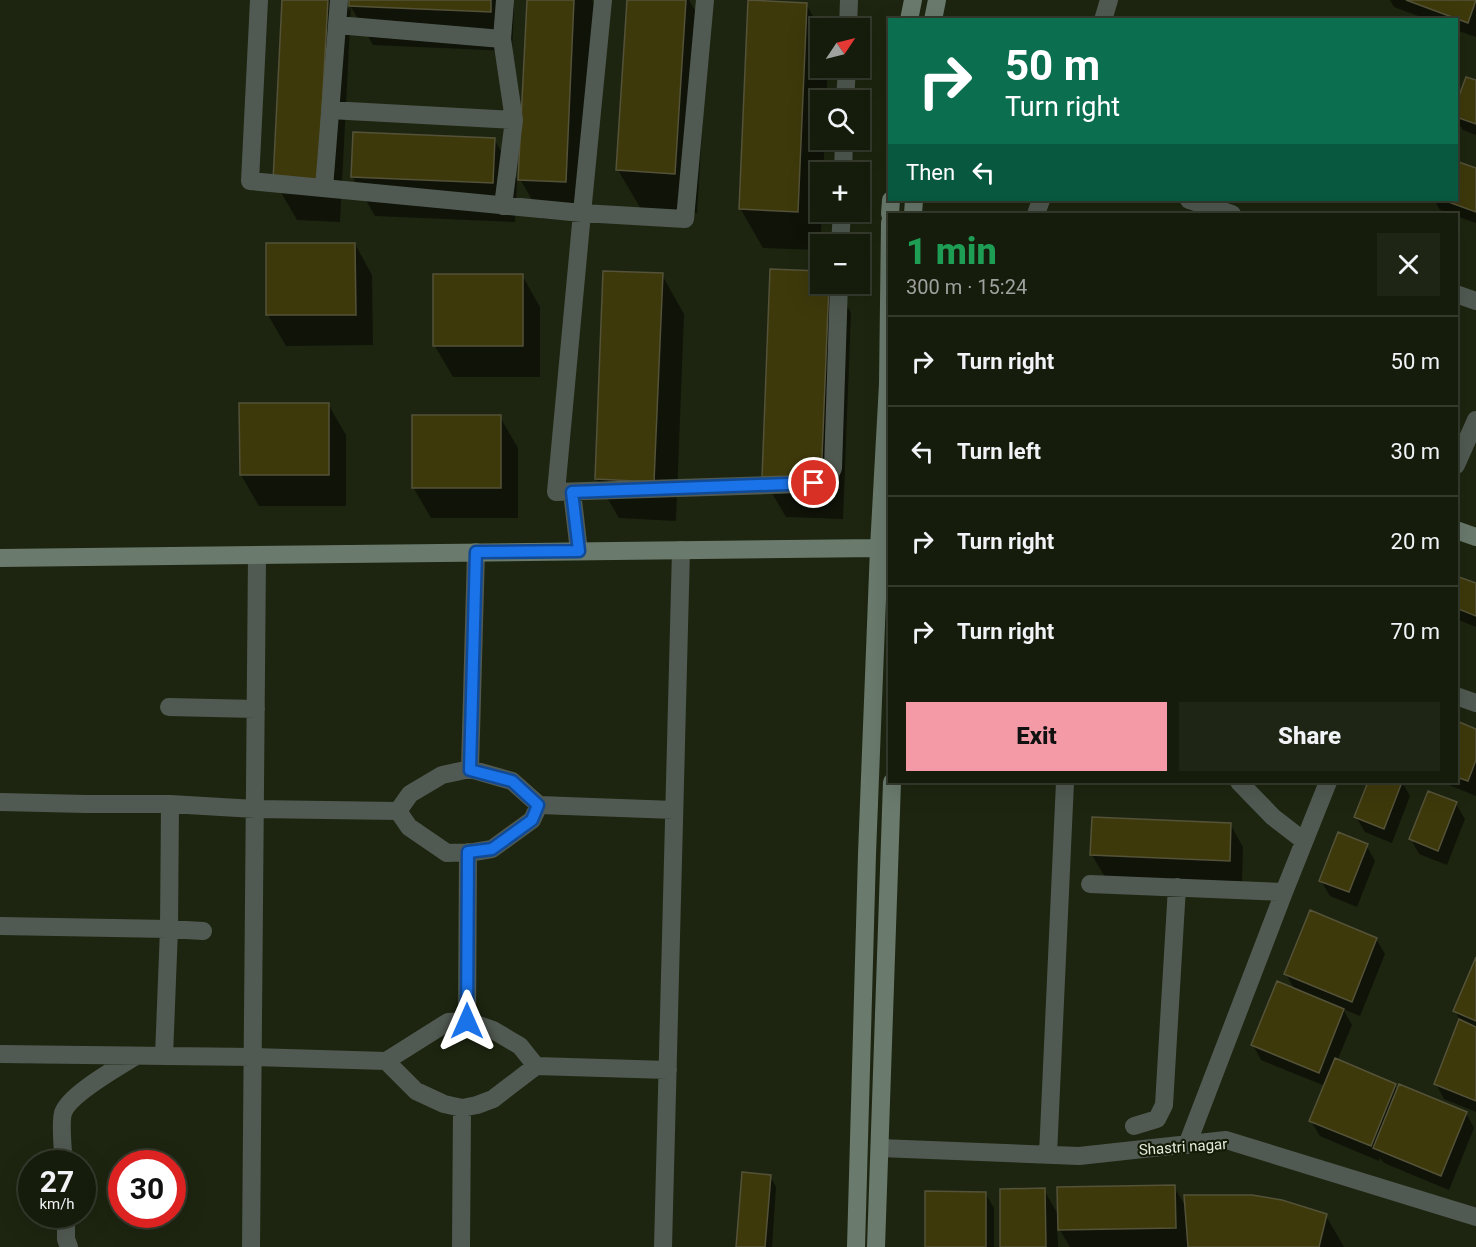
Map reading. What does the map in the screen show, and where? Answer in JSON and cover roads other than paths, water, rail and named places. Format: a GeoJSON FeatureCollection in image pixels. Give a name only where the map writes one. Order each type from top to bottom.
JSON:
{"type":"FeatureCollection","features":[{"type":"Feature","properties":{"kind":"main road"},"geometry":{"type":"LineString","coordinates":[[909,18],[913,0]]}},
{"type":"Feature","properties":{"kind":"main road"},"geometry":{"type":"LineString","coordinates":[[933,18],[937,0]]}},
{"type":"Feature","properties":{"kind":"main road"},"geometry":{"type":"LineString","coordinates":[[856,1247],[867,854],[884,547],[888,384]]}},
{"type":"Feature","properties":{"kind":"main road"},"geometry":{"type":"LineString","coordinates":[[1458,531],[1476,537]]}},
{"type":"Feature","properties":{"kind":"main road"},"geometry":{"type":"LineString","coordinates":[[0,558],[884,547]]}},
{"type":"Feature","properties":{"kind":"main road"},"geometry":{"type":"LineString","coordinates":[[876,1247],[892,783]]}},
{"type":"Feature","properties":{"kind":"street"},"geometry":{"type":"LineString","coordinates":[[259,0],[250,181],[582,213],[685,219],[705,0]]}},
{"type":"Feature","properties":{"kind":"street"},"geometry":{"type":"LineString","coordinates":[[324,188],[339,0]]}},
{"type":"Feature","properties":{"kind":"street"},"geometry":{"type":"LineString","coordinates":[[503,206],[514,120],[502,39],[505,0]]}},
{"type":"Feature","properties":{"kind":"street"},"geometry":{"type":"LineString","coordinates":[[603,0],[556,492],[827,482],[833,468],[839,294]]}},
{"type":"Feature","properties":{"kind":"street"},"geometry":{"type":"LineString","coordinates":[[848,18],[849,0]]}},
{"type":"Feature","properties":{"kind":"street"},"geometry":{"type":"LineString","coordinates":[[1104,18],[1109,0]]}},
{"type":"Feature","properties":{"kind":"street"},"geometry":{"type":"LineString","coordinates":[[337,24],[502,39]]}},
{"type":"Feature","properties":{"kind":"street"},"geometry":{"type":"LineString","coordinates":[[330,110],[514,120]]}},
{"type":"Feature","properties":{"kind":"street"},"geometry":{"type":"LineString","coordinates":[[1192,201],[1229,213]]}},
{"type":"Feature","properties":{"kind":"street"},"geometry":{"type":"LineString","coordinates":[[1458,295],[1476,301]]}},
{"type":"Feature","properties":{"kind":"street"},"geometry":{"type":"LineString","coordinates":[[1458,460],[1476,420]]}},
{"type":"Feature","properties":{"kind":"street"},"geometry":{"type":"LineString","coordinates":[[572,492],[579,551]]}},
{"type":"Feature","properties":{"kind":"street"},"geometry":{"type":"LineString","coordinates":[[663,1247],[681,550]]}},
{"type":"Feature","properties":{"kind":"street"},"geometry":{"type":"LineString","coordinates":[[470,770],[476,552]]}},
{"type":"Feature","properties":{"kind":"street"},"geometry":{"type":"LineString","coordinates":[[251,1247],[257,555]]}},
{"type":"Feature","properties":{"kind":"street"},"geometry":{"type":"LineString","coordinates":[[1458,697],[1476,703]]}},
{"type":"Feature","properties":{"kind":"street"},"geometry":{"type":"LineString","coordinates":[[169,707],[256,709]]}},
{"type":"Feature","properties":{"kind":"street"},"geometry":{"type":"LineString","coordinates":[[398,811],[410,794],[442,775],[470,770],[512,781],[538,805],[674,810]]}},
{"type":"Feature","properties":{"kind":"street"},"geometry":{"type":"LineString","coordinates":[[1048,1155],[1065,783]]}},
{"type":"Feature","properties":{"kind":"street"},"geometry":{"type":"LineString","coordinates":[[1240,783],[1273,817],[1304,841]]}},
{"type":"Feature","properties":{"kind":"street"},"geometry":{"type":"LineString","coordinates":[[1187,1145],[1328,783]]}},
{"type":"Feature","properties":{"kind":"street"},"geometry":{"type":"LineString","coordinates":[[0,802],[170,804],[398,811]]}},
{"type":"Feature","properties":{"kind":"street"},"geometry":{"type":"LineString","coordinates":[[164,1056],[169,929],[170,804]]}},
{"type":"Feature","properties":{"kind":"street"},"geometry":{"type":"LineString","coordinates":[[398,811],[409,827],[447,853],[492,849],[532,820],[538,805]]}},
{"type":"Feature","properties":{"kind":"street"},"geometry":{"type":"LineString","coordinates":[[467,1021],[468,852]]}},
{"type":"Feature","properties":{"kind":"street"},"geometry":{"type":"LineString","coordinates":[[1090,884],[1284,892]]}},
{"type":"Feature","properties":{"kind":"street"},"geometry":{"type":"LineString","coordinates":[[1134,1126],[1157,1119],[1164,1105],[1177,887]]}},
{"type":"Feature","properties":{"kind":"street"},"geometry":{"type":"LineString","coordinates":[[0,926],[169,929],[203,932]]}},
{"type":"Feature","properties":{"kind":"street"},"geometry":{"type":"LineString","coordinates":[[0,1053],[253,1056],[386,1061],[448,1022],[467,1021],[494,1030],[520,1046],[536,1066]]}},
{"type":"Feature","properties":{"kind":"street"},"geometry":{"type":"LineString","coordinates":[[63,1150],[62,1115],[66,1107],[85,1088],[136,1056]]}},
{"type":"Feature","properties":{"kind":"street"},"geometry":{"type":"LineString","coordinates":[[386,1061],[417,1091],[444,1104],[462,1108],[493,1099],[536,1066],[668,1070]]}},
{"type":"Feature","properties":{"kind":"street"},"geometry":{"type":"LineString","coordinates":[[461,1247],[462,1108]]}},
{"type":"Feature","properties":{"kind":"street","name":"Shastri nagar"},"geometry":{"type":"LineString","coordinates":[[880,1148],[1079,1156],[1226,1140],[1476,1217]]}},
{"type":"Feature","properties":{"kind":"street"},"geometry":{"type":"LineString","coordinates":[[66,1228],[69,1247]]}}]}
